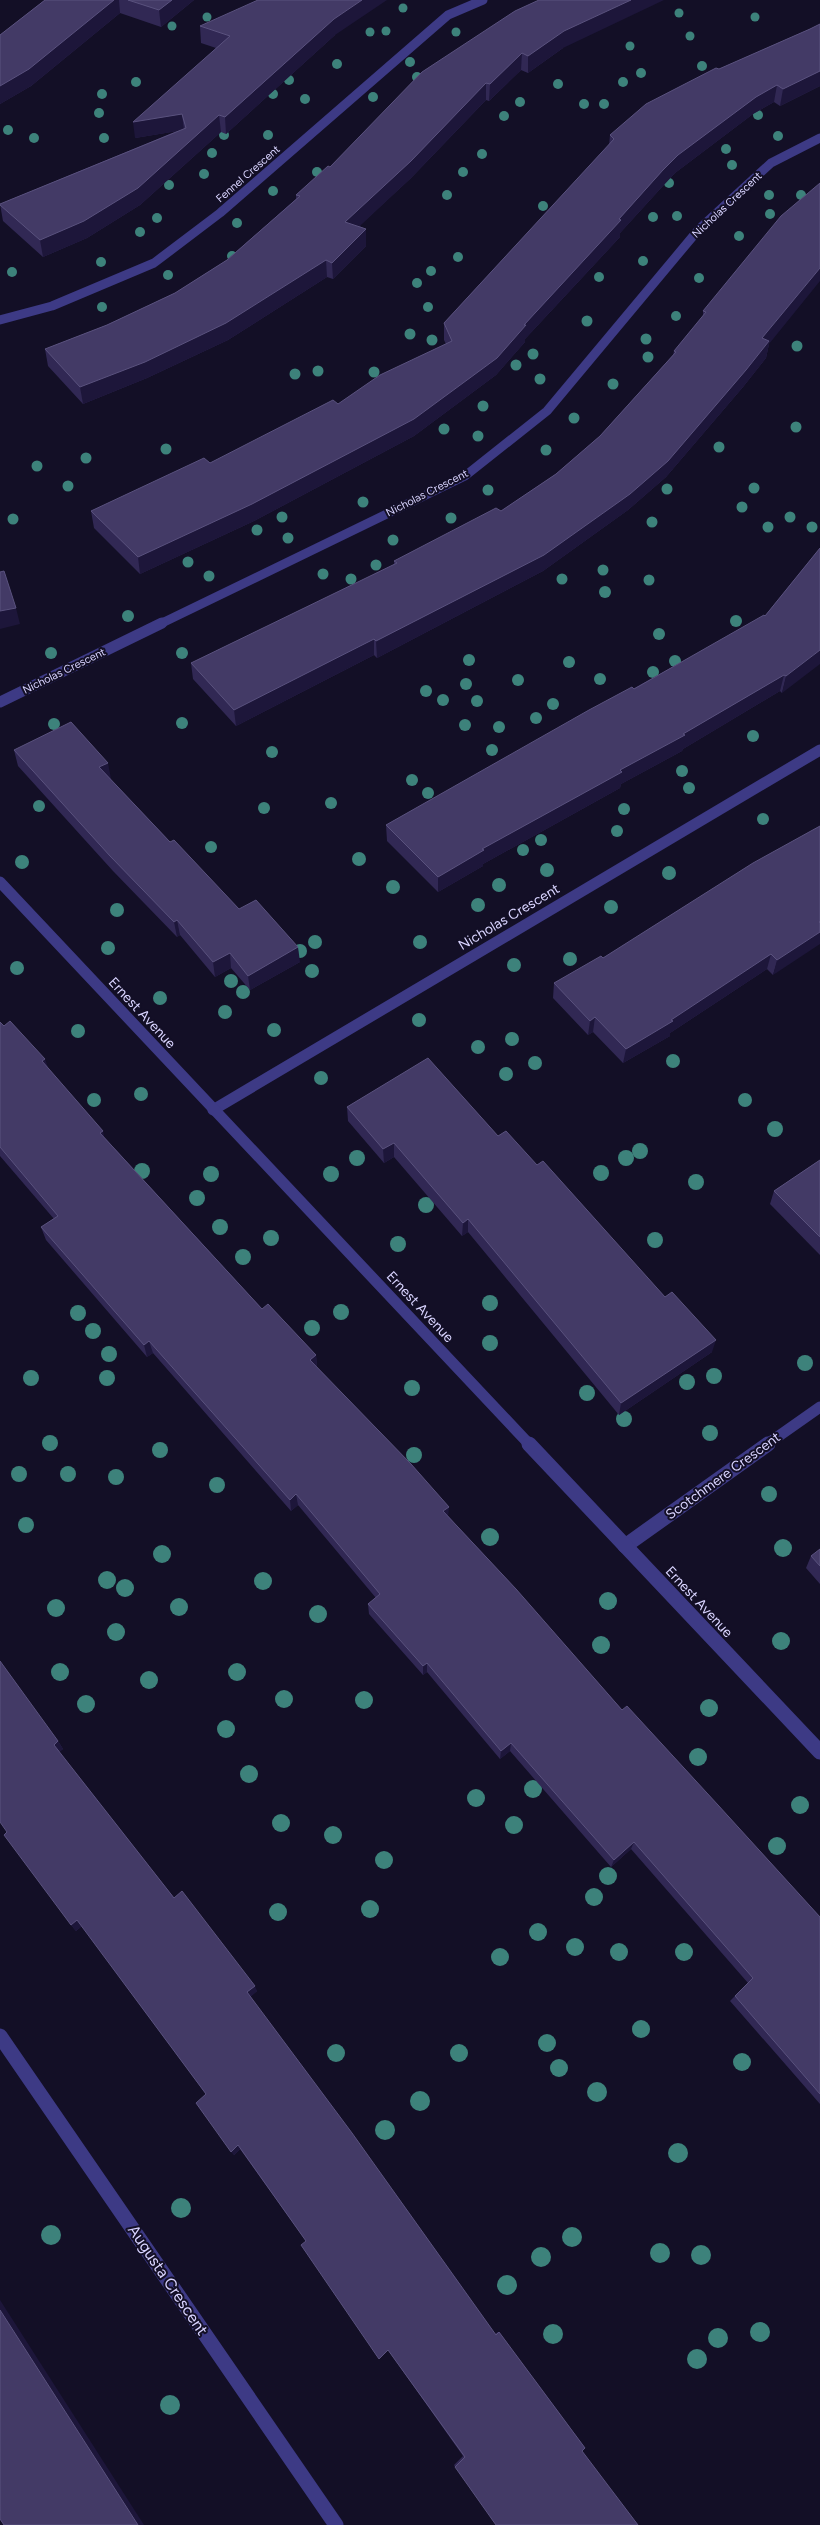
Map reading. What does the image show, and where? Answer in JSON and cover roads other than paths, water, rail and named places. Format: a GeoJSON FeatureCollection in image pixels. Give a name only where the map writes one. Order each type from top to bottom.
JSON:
{"type":"FeatureCollection","features":[{"type":"Feature","properties":{"kind":"street","name":"Fennel Crescent"},"geometry":{"type":"LineString","coordinates":[[0,320],[52,306],[154,263],[220,214],[448,15],[483,0]]}},
{"type":"Feature","properties":{"kind":"street","name":"Nicholas Crescent"},"geometry":{"type":"LineString","coordinates":[[0,702],[465,476],[547,411],[699,229],[771,163],[820,138]]}},
{"type":"Feature","properties":{"kind":"street","name":"Nicholas Crescent"},"geometry":{"type":"LineString","coordinates":[[212,1110],[820,750]]}},
{"type":"Feature","properties":{"kind":"street","name":"Ernest Avenue"},"geometry":{"type":"LineString","coordinates":[[0,882],[212,1110],[820,1752]]}},
{"type":"Feature","properties":{"kind":"street","name":"Scotchmere Crescent"},"geometry":{"type":"LineString","coordinates":[[625,1546],[820,1407]]}},
{"type":"Feature","properties":{"kind":"street","name":"Augusta Crescent"},"geometry":{"type":"LineString","coordinates":[[0,2036],[336,2525]]}}]}
